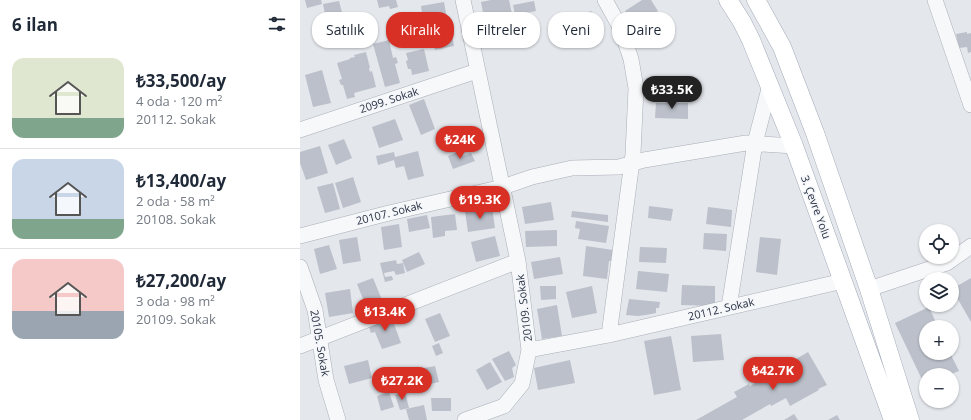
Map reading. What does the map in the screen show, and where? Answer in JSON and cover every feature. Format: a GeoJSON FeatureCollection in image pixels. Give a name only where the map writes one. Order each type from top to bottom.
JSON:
{"type":"FeatureCollection","features":[{"type":"Feature","properties":{"kind":"main road","name":"3. Çevre Yolu"},"geometry":{"type":"LineString","coordinates":[[728,0],[742,22],[757,54],[794,146],[838,282],[892,420]]}},
{"type":"Feature","properties":{"kind":"main road","name":"3. Çevre Yolu"},"geometry":{"type":"LineString","coordinates":[[756,0],[787,61],[815,133],[869,289],[910,420]]}},
{"type":"Feature","properties":{"kind":"street","name":"20109. Sokak"},"geometry":{"type":"LineString","coordinates":[[463,0],[518,261],[529,350],[522,384],[504,406],[465,420]]}},
{"type":"Feature","properties":{"kind":"street"},"geometry":{"type":"LineString","coordinates":[[605,0],[621,29],[631,59],[636,88],[636,118],[631,168],[610,335]]}},
{"type":"Feature","properties":{"kind":"street"},"geometry":{"type":"LineString","coordinates":[[935,0],[971,105]]}},
{"type":"Feature","properties":{"kind":"street","name":"2099. Sokak"},"geometry":{"type":"LineString","coordinates":[[300,130],[477,71]]}},
{"type":"Feature","properties":{"kind":"street"},"geometry":{"type":"LineString","coordinates":[[729,307],[755,143],[770,85]]}},
{"type":"Feature","properties":{"kind":"street","name":"20107. Sokak"},"geometry":{"type":"LineString","coordinates":[[300,236],[389,212],[503,187],[532,177],[572,168],[631,168],[644,160],[755,143],[794,146]]}},
{"type":"Feature","properties":{"kind":"street"},"geometry":{"type":"LineString","coordinates":[[869,289],[947,264],[971,246]]}},
{"type":"Feature","properties":{"kind":"street"},"geometry":{"type":"LineString","coordinates":[[300,346],[518,261]]}},
{"type":"Feature","properties":{"kind":"street","name":"20105. Sokak"},"geometry":{"type":"LineString","coordinates":[[300,267],[315,310],[326,380],[338,420]]}},
{"type":"Feature","properties":{"kind":"street","name":"20112. Sokak"},"geometry":{"type":"LineString","coordinates":[[529,350],[610,335],[838,282]]}},
{"type":"Feature","properties":{"kind":"building"},"geometry":{"type":"Polygon","coordinates":[[[305,0],[321,0],[322,4],[307,8],[305,0]]]}},
{"type":"Feature","properties":{"kind":"building"},"geometry":{"type":"Polygon","coordinates":[[[377,0],[396,0],[398,7],[390,9],[389,6],[379,8],[377,0]]]}},
{"type":"Feature","properties":{"kind":"building"},"geometry":{"type":"Polygon","coordinates":[[[491,0],[509,0],[512,12],[483,12],[481,2],[491,0]]]}},
{"type":"Feature","properties":{"kind":"building"},"geometry":{"type":"Polygon","coordinates":[[[642,0],[651,0],[658,11],[626,12],[625,11],[642,0]]]}},
{"type":"Feature","properties":{"kind":"building"},"geometry":{"type":"Polygon","coordinates":[[[339,1],[342,12],[325,12],[323,4],[339,1]]]}},
{"type":"Feature","properties":{"kind":"building"},"geometry":{"type":"Polygon","coordinates":[[[534,1],[536,11],[514,12],[513,5],[534,1]]]}},
{"type":"Feature","properties":{"kind":"building"},"geometry":{"type":"Polygon","coordinates":[[[444,2],[446,12],[422,12],[421,6],[444,2]]]}},
{"type":"Feature","properties":{"kind":"building"},"geometry":{"type":"Polygon","coordinates":[[[967,32],[967,34],[971,33],[971,52],[968,53],[967,47],[959,48],[956,34],[967,32]]]}},
{"type":"Feature","properties":{"kind":"building"},"geometry":{"type":"Polygon","coordinates":[[[386,41],[386,48],[391,48],[393,58],[396,57],[398,63],[395,64],[400,83],[385,87],[374,48],[378,48],[378,43],[386,41]]]}},
{"type":"Feature","properties":{"kind":"building"},"geometry":{"type":"Polygon","coordinates":[[[424,49],[429,71],[412,75],[411,69],[408,69],[406,53],[424,49]]]}},
{"type":"Feature","properties":{"kind":"building"},"geometry":{"type":"Polygon","coordinates":[[[366,52],[370,72],[372,71],[376,87],[354,93],[355,97],[347,99],[343,85],[341,85],[339,80],[342,79],[337,63],[355,57],[354,55],[366,52]]]}},
{"type":"Feature","properties":{"kind":"building"},"geometry":{"type":"Polygon","coordinates":[[[322,70],[331,103],[313,107],[305,75],[322,70]]]}},
{"type":"Feature","properties":{"kind":"building"},"geometry":{"type":"Polygon","coordinates":[[[424,99],[435,129],[421,135],[409,105],[424,99]]]}},
{"type":"Feature","properties":{"kind":"building"},"geometry":{"type":"Polygon","coordinates":[[[666,100],[674,100],[674,103],[688,103],[688,119],[655,118],[656,103],[666,103],[666,100]]]}},
{"type":"Feature","properties":{"kind":"building"},"geometry":{"type":"Polygon","coordinates":[[[395,119],[403,140],[379,148],[372,127],[395,119]]]}},
{"type":"Feature","properties":{"kind":"building"},"geometry":{"type":"Polygon","coordinates":[[[344,139],[352,158],[336,165],[328,145],[344,139]]]}},
{"type":"Feature","properties":{"kind":"building"},"geometry":{"type":"Polygon","coordinates":[[[320,146],[328,173],[306,180],[300,163],[300,152],[320,146]]]}},
{"type":"Feature","properties":{"kind":"building"},"geometry":{"type":"Polygon","coordinates":[[[418,151],[424,176],[408,180],[404,166],[396,168],[394,160],[378,165],[376,156],[394,152],[395,157],[418,151]]]}},
{"type":"Feature","properties":{"kind":"building"},"geometry":{"type":"Polygon","coordinates":[[[461,151],[463,156],[471,153],[475,161],[453,169],[448,156],[461,151]]]}},
{"type":"Feature","properties":{"kind":"building"},"geometry":{"type":"Polygon","coordinates":[[[353,177],[361,202],[343,208],[335,183],[353,177]]]}},
{"type":"Feature","properties":{"kind":"building"},"geometry":{"type":"Polygon","coordinates":[[[333,183],[340,209],[325,213],[317,187],[333,183]]]}},
{"type":"Feature","properties":{"kind":"building"},"geometry":{"type":"Polygon","coordinates":[[[551,202],[554,220],[525,224],[522,207],[551,202]]]}},
{"type":"Feature","properties":{"kind":"building"},"geometry":{"type":"Polygon","coordinates":[[[649,206],[673,209],[671,221],[648,218],[649,206]]]}},
{"type":"Feature","properties":{"kind":"building"},"geometry":{"type":"Polygon","coordinates":[[[492,207],[495,228],[468,232],[465,211],[492,207]]]}},
{"type":"Feature","properties":{"kind":"building"},"geometry":{"type":"Polygon","coordinates":[[[708,207],[732,210],[731,227],[706,224],[708,207]]]}},
{"type":"Feature","properties":{"kind":"building"},"geometry":{"type":"Polygon","coordinates":[[[572,211],[608,215],[608,222],[571,217],[572,211]]]}},
{"type":"Feature","properties":{"kind":"building"},"geometry":{"type":"Polygon","coordinates":[[[455,214],[457,230],[445,231],[445,236],[433,238],[431,217],[455,214]]]}},
{"type":"Feature","properties":{"kind":"building"},"geometry":{"type":"Polygon","coordinates":[[[427,215],[430,228],[409,232],[407,219],[427,215]]]}},
{"type":"Feature","properties":{"kind":"building"},"geometry":{"type":"Polygon","coordinates":[[[576,221],[609,226],[606,243],[578,239],[580,229],[575,228],[576,221]]]}},
{"type":"Feature","properties":{"kind":"building"},"geometry":{"type":"Polygon","coordinates":[[[399,224],[402,247],[384,250],[381,227],[399,224]]]}},
{"type":"Feature","properties":{"kind":"building"},"geometry":{"type":"Polygon","coordinates":[[[557,230],[557,246],[526,247],[525,231],[557,230]]]}},
{"type":"Feature","properties":{"kind":"building"},"geometry":{"type":"Polygon","coordinates":[[[704,233],[727,234],[726,251],[703,249],[704,233]]]}},
{"type":"Feature","properties":{"kind":"building"},"geometry":{"type":"Polygon","coordinates":[[[495,236],[500,256],[476,262],[471,242],[495,236]]]}},
{"type":"Feature","properties":{"kind":"building"},"geometry":{"type":"Polygon","coordinates":[[[357,237],[361,261],[343,264],[339,240],[357,237]]]}},
{"type":"Feature","properties":{"kind":"building"},"geometry":{"type":"Polygon","coordinates":[[[760,237],[781,239],[777,275],[756,272],[760,237]]]}},
{"type":"Feature","properties":{"kind":"building"},"geometry":{"type":"Polygon","coordinates":[[[329,245],[337,269],[320,274],[314,249],[329,245]]]}},
{"type":"Feature","properties":{"kind":"building"},"geometry":{"type":"Polygon","coordinates":[[[586,246],[613,250],[611,261],[609,261],[607,279],[583,276],[586,246]]]}},
{"type":"Feature","properties":{"kind":"building"},"geometry":{"type":"Polygon","coordinates":[[[640,247],[667,248],[666,263],[639,262],[640,247]]]}},
{"type":"Feature","properties":{"kind":"building"},"geometry":{"type":"Polygon","coordinates":[[[419,252],[425,264],[407,272],[402,260],[419,252]]]}},
{"type":"Feature","properties":{"kind":"building"},"geometry":{"type":"Polygon","coordinates":[[[560,257],[563,274],[534,279],[531,262],[560,257]]]}},
{"type":"Feature","properties":{"kind":"building"},"geometry":{"type":"Polygon","coordinates":[[[396,260],[397,264],[403,263],[405,273],[396,275],[394,271],[384,273],[385,277],[392,276],[393,280],[385,282],[380,263],[396,260]]]}},
{"type":"Feature","properties":{"kind":"building"},"geometry":{"type":"Polygon","coordinates":[[[638,271],[669,274],[667,292],[636,289],[638,271]]]}},
{"type":"Feature","properties":{"kind":"building"},"geometry":{"type":"Polygon","coordinates":[[[373,278],[382,300],[376,303],[374,300],[365,304],[357,284],[373,278]]]}},
{"type":"Feature","properties":{"kind":"building"},"geometry":{"type":"Polygon","coordinates":[[[971,278],[971,322],[959,301],[959,285],[971,278]]]}},
{"type":"Feature","properties":{"kind":"building"},"geometry":{"type":"Polygon","coordinates":[[[682,285],[715,286],[715,306],[681,305],[682,285]]]}},
{"type":"Feature","properties":{"kind":"building"},"geometry":{"type":"Polygon","coordinates":[[[540,286],[556,286],[556,299],[541,300],[540,286]]]}},
{"type":"Feature","properties":{"kind":"building"},"geometry":{"type":"Polygon","coordinates":[[[592,286],[597,313],[572,318],[566,292],[592,286]]]}},
{"type":"Feature","properties":{"kind":"building"},"geometry":{"type":"Polygon","coordinates":[[[350,289],[353,313],[329,317],[325,293],[350,289]]]}},
{"type":"Feature","properties":{"kind":"building"},"geometry":{"type":"Polygon","coordinates":[[[629,299],[660,302],[659,308],[656,308],[656,313],[638,316],[626,315],[629,299]]]}},
{"type":"Feature","properties":{"kind":"building"},"geometry":{"type":"Polygon","coordinates":[[[557,305],[562,336],[542,339],[537,309],[557,305]]]}},
{"type":"Feature","properties":{"kind":"building"},"geometry":{"type":"Polygon","coordinates":[[[919,312],[931,312],[935,320],[919,320],[919,360],[954,360],[958,368],[919,368],[919,373],[895,323],[919,312]]]}},
{"type":"Feature","properties":{"kind":"building"},"geometry":{"type":"Polygon","coordinates":[[[440,313],[450,336],[435,342],[425,319],[440,313]]]}},
{"type":"Feature","properties":{"kind":"building"},"geometry":{"type":"Polygon","coordinates":[[[391,316],[401,343],[382,349],[375,332],[371,333],[368,324],[391,316]]]}},
{"type":"Feature","properties":{"kind":"building"},"geometry":{"type":"Polygon","coordinates":[[[721,334],[724,360],[693,362],[691,336],[721,334]]]}},
{"type":"Feature","properties":{"kind":"building"},"geometry":{"type":"Polygon","coordinates":[[[671,336],[681,390],[654,395],[644,341],[671,336]]]}},
{"type":"Feature","properties":{"kind":"building"},"geometry":{"type":"Polygon","coordinates":[[[439,343],[443,353],[436,356],[432,346],[439,343]]]}},
{"type":"Feature","properties":{"kind":"building"},"geometry":{"type":"Polygon","coordinates":[[[509,351],[516,365],[512,368],[514,377],[505,381],[492,359],[509,351]]]}},
{"type":"Feature","properties":{"kind":"building"},"geometry":{"type":"Polygon","coordinates":[[[808,352],[827,385],[818,389],[819,390],[790,406],[786,398],[771,406],[770,404],[742,420],[696,420],[737,397],[734,392],[749,384],[750,386],[808,352]]]}},
{"type":"Feature","properties":{"kind":"building"},"geometry":{"type":"Polygon","coordinates":[[[368,360],[372,378],[349,384],[344,366],[368,360]]]}},
{"type":"Feature","properties":{"kind":"building"},"geometry":{"type":"Polygon","coordinates":[[[570,360],[575,383],[538,390],[534,368],[570,360]]]}},
{"type":"Feature","properties":{"kind":"building"},"geometry":{"type":"Polygon","coordinates":[[[490,362],[502,382],[487,390],[476,370],[490,362]]]}},
{"type":"Feature","properties":{"kind":"building"},"geometry":{"type":"Polygon","coordinates":[[[435,366],[439,382],[430,384],[428,376],[414,378],[413,370],[435,366]]]}},
{"type":"Feature","properties":{"kind":"building"},"geometry":{"type":"Polygon","coordinates":[[[381,372],[382,379],[387,378],[389,386],[380,388],[377,373],[381,372]]]}},
{"type":"Feature","properties":{"kind":"building"},"geometry":{"type":"Polygon","coordinates":[[[389,392],[394,407],[381,411],[377,396],[389,392]]]}},
{"type":"Feature","properties":{"kind":"building"},"geometry":{"type":"Polygon","coordinates":[[[405,392],[409,408],[400,410],[395,395],[405,392]]]}},
{"type":"Feature","properties":{"kind":"building"},"geometry":{"type":"Polygon","coordinates":[[[431,398],[451,398],[451,411],[432,411],[431,398]]]}},
{"type":"Feature","properties":{"kind":"building"},"geometry":{"type":"Polygon","coordinates":[[[424,405],[427,420],[409,420],[406,409],[424,405]]]}},
{"type":"Feature","properties":{"kind":"building"},"geometry":{"type":"Polygon","coordinates":[[[794,414],[798,420],[784,420],[794,414]]]}},
{"type":"Feature","properties":{"kind":"building"},"geometry":{"type":"Polygon","coordinates":[[[837,415],[840,420],[828,420],[837,415]]]}}]}
